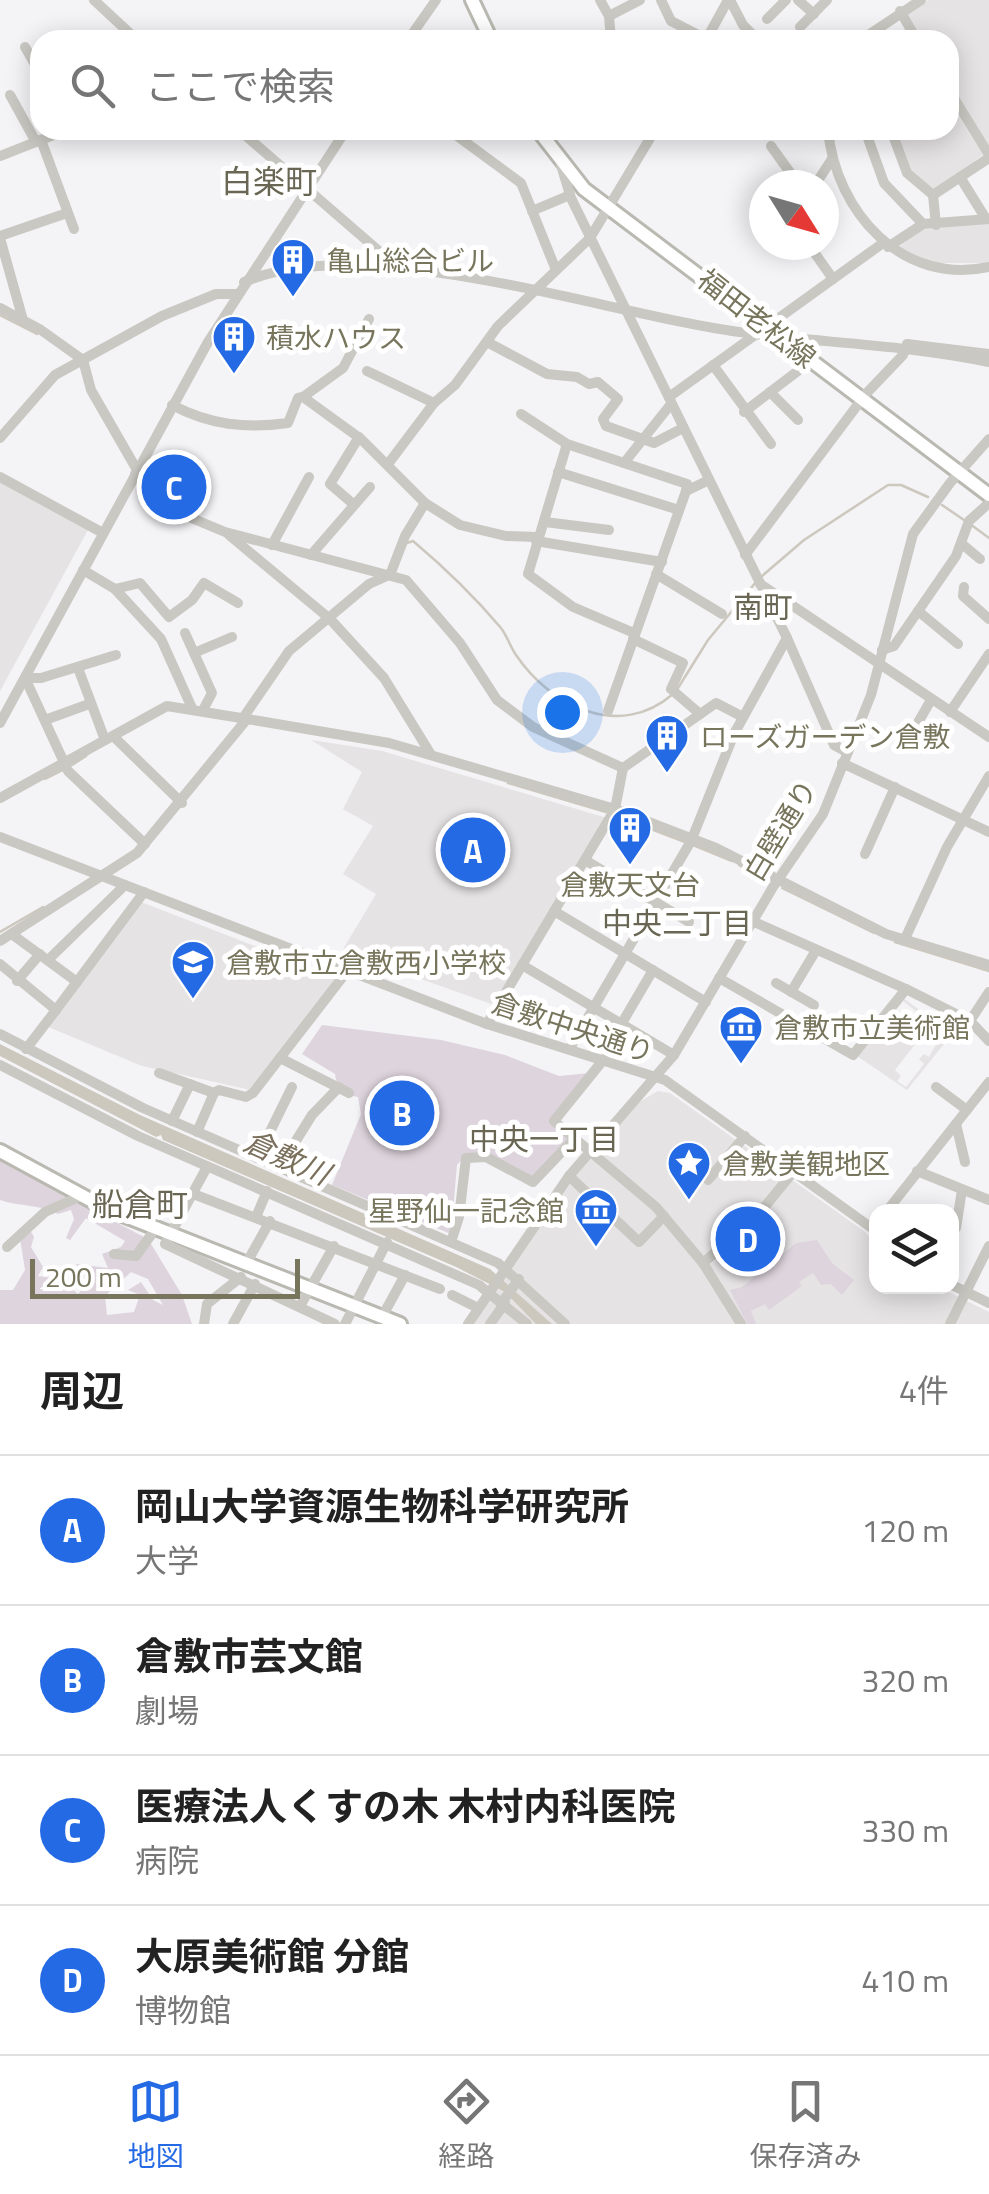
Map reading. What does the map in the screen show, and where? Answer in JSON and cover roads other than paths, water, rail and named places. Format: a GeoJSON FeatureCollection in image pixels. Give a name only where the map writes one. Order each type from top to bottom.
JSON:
{"type":"FeatureCollection","features":[{"type":"Feature","properties":{"kind":"main road"},"geometry":{"type":"LineString","coordinates":[[472,0],[486,30]]}},
{"type":"Feature","properties":{"kind":"main road","name":"福田老松線"},"geometry":{"type":"LineString","coordinates":[[545,140],[561,165],[610,210],[760,330],[780,336],[989,495]]}},
{"type":"Feature","properties":{"kind":"main road"},"geometry":{"type":"LineString","coordinates":[[0,1150],[168,1239],[243,1270],[313,1290],[400,1324]]}},
{"type":"Feature","properties":{"kind":"street"},"geometry":{"type":"LineString","coordinates":[[94,0],[126,30]]}},
{"type":"Feature","properties":{"kind":"street"},"geometry":{"type":"LineString","coordinates":[[415,30],[436,0]]}},
{"type":"Feature","properties":{"kind":"street"},"geometry":{"type":"LineString","coordinates":[[600,0],[609,16],[610,30]]}},
{"type":"Feature","properties":{"kind":"street"},"geometry":{"type":"LineString","coordinates":[[609,16],[640,0]]}},
{"type":"Feature","properties":{"kind":"street"},"geometry":{"type":"LineString","coordinates":[[660,0],[671,21],[688,30]]}},
{"type":"Feature","properties":{"kind":"street"},"geometry":{"type":"LineString","coordinates":[[711,30],[729,0],[751,30]]}},
{"type":"Feature","properties":{"kind":"street"},"geometry":{"type":"LineString","coordinates":[[767,20],[786,0]]}},
{"type":"Feature","properties":{"kind":"street"},"geometry":{"type":"LineString","coordinates":[[798,0],[814,14]]}},
{"type":"Feature","properties":{"kind":"street"},"geometry":{"type":"LineString","coordinates":[[800,28],[827,0]]}},
{"type":"Feature","properties":{"kind":"street"},"geometry":{"type":"LineString","coordinates":[[892,0],[912,30]]}},
{"type":"Feature","properties":{"kind":"street"},"geometry":{"type":"LineString","coordinates":[[875,30],[921,0]]}},
{"type":"Feature","properties":{"kind":"street"},"geometry":{"type":"LineString","coordinates":[[25,47],[30,56]]}},
{"type":"Feature","properties":{"kind":"street"},"geometry":{"type":"LineString","coordinates":[[10,95],[30,129]]}},
{"type":"Feature","properties":{"kind":"street"},"geometry":{"type":"LineString","coordinates":[[933,195],[989,157],[959,107]]}},
{"type":"Feature","properties":{"kind":"street"},"geometry":{"type":"LineString","coordinates":[[0,156],[43,140]]}},
{"type":"Feature","properties":{"kind":"street"},"geometry":{"type":"LineString","coordinates":[[250,140],[306,189],[377,262]]}},
{"type":"Feature","properties":{"kind":"street"},"geometry":{"type":"LineString","coordinates":[[0,722],[172,405],[244,282],[339,140]]}},
{"type":"Feature","properties":{"kind":"street"},"geometry":{"type":"LineString","coordinates":[[464,140],[515,177],[556,270]]}},
{"type":"Feature","properties":{"kind":"street"},"geometry":{"type":"LineString","coordinates":[[388,464],[486,342],[590,238],[649,140]]}},
{"type":"Feature","properties":{"kind":"street"},"geometry":{"type":"LineString","coordinates":[[829,140],[832,159],[851,202],[886,245],[935,268],[963,271],[989,267]]}},
{"type":"Feature","properties":{"kind":"street"},"geometry":{"type":"LineString","coordinates":[[869,140],[884,182],[923,224]]}},
{"type":"Feature","properties":{"kind":"street"},"geometry":{"type":"LineString","coordinates":[[895,140],[907,173],[933,195],[936,225]]}},
{"type":"Feature","properties":{"kind":"street"},"geometry":{"type":"LineString","coordinates":[[38,142],[74,229]]}},
{"type":"Feature","properties":{"kind":"street"},"geometry":{"type":"LineString","coordinates":[[771,146],[788,170]]}},
{"type":"Feature","properties":{"kind":"street"},"geometry":{"type":"LineString","coordinates":[[825,170],[832,159]]}},
{"type":"Feature","properties":{"kind":"street"},"geometry":{"type":"LineString","coordinates":[[561,165],[590,238],[787,638],[834,745],[844,758],[989,832]]}},
{"type":"Feature","properties":{"kind":"street"},"geometry":{"type":"LineString","coordinates":[[624,463],[645,441],[670,400],[712,365],[833,279],[923,224],[988,219],[960,177]]}},
{"type":"Feature","properties":{"kind":"street"},"geometry":{"type":"LineString","coordinates":[[532,211],[570,195]]}},
{"type":"Feature","properties":{"kind":"street"},"geometry":{"type":"LineString","coordinates":[[23,320],[0,237],[68,213]]}},
{"type":"Feature","properties":{"kind":"street"},"geometry":{"type":"LineString","coordinates":[[820,260],[833,279]]}},
{"type":"Feature","properties":{"kind":"street"},"geometry":{"type":"LineString","coordinates":[[244,282],[280,272],[377,262],[410,271],[760,330]]}},
{"type":"Feature","properties":{"kind":"street"},"geometry":{"type":"LineString","coordinates":[[0,438],[56,375],[160,312],[216,294],[237,294]]}},
{"type":"Feature","properties":{"kind":"street"},"geometry":{"type":"LineString","coordinates":[[0,308],[83,360],[91,390],[136,472],[177,512],[225,532],[390,575],[417,589],[496,700],[533,727],[624,768]]}},
{"type":"Feature","properties":{"kind":"street"},"geometry":{"type":"LineString","coordinates":[[304,398],[342,368],[369,319]]}},
{"type":"Feature","properties":{"kind":"street"},"geometry":{"type":"LineString","coordinates":[[780,336],[989,354]]}},
{"type":"Feature","properties":{"kind":"street"},"geometry":{"type":"LineString","coordinates":[[486,342],[547,374],[577,377],[589,384],[598,382],[618,399],[603,418],[606,426],[654,443],[683,428]]}},
{"type":"Feature","properties":{"kind":"street"},"geometry":{"type":"LineString","coordinates":[[906,349],[989,362]]}},
{"type":"Feature","properties":{"kind":"street"},"geometry":{"type":"LineString","coordinates":[[745,556],[861,399],[906,349]]}},
{"type":"Feature","properties":{"kind":"street"},"geometry":{"type":"LineString","coordinates":[[744,412],[811,360]]}},
{"type":"Feature","properties":{"kind":"street"},"geometry":{"type":"LineString","coordinates":[[712,365],[771,444]]}},
{"type":"Feature","properties":{"kind":"street"},"geometry":{"type":"LineString","coordinates":[[367,371],[434,402]]}},
{"type":"Feature","properties":{"kind":"street"},"geometry":{"type":"LineString","coordinates":[[770,392],[798,420]]}},
{"type":"Feature","properties":{"kind":"street"},"geometry":{"type":"LineString","coordinates":[[172,405],[203,422],[273,425],[288,422],[298,398],[304,398],[358,437],[425,504],[472,530],[662,562]]}},
{"type":"Feature","properties":{"kind":"street"},"geometry":{"type":"LineString","coordinates":[[522,414],[568,444],[687,484],[608,712]]}},
{"type":"Feature","properties":{"kind":"street"},"geometry":{"type":"LineString","coordinates":[[352,503],[330,484],[358,437]]}},
{"type":"Feature","properties":{"kind":"street","name":"白壁通り"},"geometry":{"type":"LineString","coordinates":[[468,1324],[569,1176],[674,1055],[752,922],[823,814],[865,712],[913,534],[989,439]]}},
{"type":"Feature","properties":{"kind":"street"},"geometry":{"type":"LineString","coordinates":[[568,444],[528,574],[573,607],[683,663],[674,692],[700,714]]}},
{"type":"Feature","properties":{"kind":"street"},"geometry":{"type":"LineString","coordinates":[[558,472],[680,510]]}},
{"type":"Feature","properties":{"kind":"street"},"geometry":{"type":"LineString","coordinates":[[0,477],[103,533]]}},
{"type":"Feature","properties":{"kind":"street"},"geometry":{"type":"LineString","coordinates":[[272,545],[309,477]]}},
{"type":"Feature","properties":{"kind":"street"},"geometry":{"type":"LineString","coordinates":[[686,491],[708,480]]}},
{"type":"Feature","properties":{"kind":"street"},"geometry":{"type":"LineString","coordinates":[[311,555],[352,503],[370,487]]}},
{"type":"Feature","properties":{"kind":"street"},"geometry":{"type":"LineString","coordinates":[[0,942],[105,877],[143,842],[243,720],[290,651],[369,584],[390,575],[404,536],[425,504]]}},
{"type":"Feature","properties":{"kind":"street"},"geometry":{"type":"LineString","coordinates":[[882,650],[894,646],[962,544],[969,523],[989,504]]}},
{"type":"Feature","properties":{"kind":"street"},"geometry":{"type":"LineString","coordinates":[[545,522],[610,530]]}},
{"type":"Feature","properties":{"kind":"street"},"geometry":{"type":"LineString","coordinates":[[225,532],[328,617],[384,678],[430,753]]}},
{"type":"Feature","properties":{"kind":"street"},"geometry":{"type":"LineString","coordinates":[[962,544],[980,559]]}},
{"type":"Feature","properties":{"kind":"street"},"geometry":{"type":"LineString","coordinates":[[83,570],[115,588],[161,639],[198,709]]}},
{"type":"Feature","properties":{"kind":"street"},"geometry":{"type":"LineString","coordinates":[[656,574],[722,614]]}},
{"type":"Feature","properties":{"kind":"street"},"geometry":{"type":"LineString","coordinates":[[758,581],[878,666],[989,737]]}},
{"type":"Feature","properties":{"kind":"street"},"geometry":{"type":"LineString","coordinates":[[115,588],[140,583],[169,617],[192,600],[204,583],[238,603]]}},
{"type":"Feature","properties":{"kind":"street"},"geometry":{"type":"LineString","coordinates":[[964,587],[962,596],[989,620]]}},
{"type":"Feature","properties":{"kind":"street"},"geometry":{"type":"LineString","coordinates":[[918,612],[958,644]]}},
{"type":"Feature","properties":{"kind":"street"},"geometry":{"type":"LineString","coordinates":[[185,633],[212,692],[198,709]]}},
{"type":"Feature","properties":{"kind":"street"},"geometry":{"type":"LineString","coordinates":[[194,653],[232,636]]}},
{"type":"Feature","properties":{"kind":"street"},"geometry":{"type":"LineString","coordinates":[[570,1048],[691,842],[743,717],[787,638]]}},
{"type":"Feature","properties":{"kind":"street"},"geometry":{"type":"LineString","coordinates":[[950,712],[989,654]]}},
{"type":"Feature","properties":{"kind":"street"},"geometry":{"type":"LineString","coordinates":[[25,678],[78,668],[116,655]]}},
{"type":"Feature","properties":{"kind":"street"},"geometry":{"type":"LineString","coordinates":[[78,668],[89,704],[112,739],[179,800]]}},
{"type":"Feature","properties":{"kind":"street"},"geometry":{"type":"LineString","coordinates":[[25,678],[65,767],[143,842]]}},
{"type":"Feature","properties":{"kind":"street"},"geometry":{"type":"LineString","coordinates":[[905,745],[932,700]]}},
{"type":"Feature","properties":{"kind":"street"},"geometry":{"type":"LineString","coordinates":[[488,1024],[613,812],[624,768],[716,703],[743,717]]}},
{"type":"Feature","properties":{"kind":"street"},"geometry":{"type":"LineString","coordinates":[[44,720],[89,704]]}},
{"type":"Feature","properties":{"kind":"street"},"geometry":{"type":"LineString","coordinates":[[0,798],[54,775],[167,706],[198,709],[430,753],[613,812],[778,880],[844,916],[904,941],[989,965]]}},
{"type":"Feature","properties":{"kind":"street"},"geometry":{"type":"LineString","coordinates":[[904,941],[962,819],[989,776]]}},
{"type":"Feature","properties":{"kind":"street"},"geometry":{"type":"LineString","coordinates":[[865,854],[895,786]]}},
{"type":"Feature","properties":{"kind":"street","name":"倉敷中央通り"},"geometry":{"type":"LineString","coordinates":[[0,836],[488,1024],[656,1077],[869,1223]]}},
{"type":"Feature","properties":{"kind":"street"},"geometry":{"type":"LineString","coordinates":[[585,860],[689,922]]}},
{"type":"Feature","properties":{"kind":"street"},"geometry":{"type":"LineString","coordinates":[[18,981],[126,885]]}},
{"type":"Feature","properties":{"kind":"street"},"geometry":{"type":"LineString","coordinates":[[26,1049],[144,892]]}},
{"type":"Feature","properties":{"kind":"street"},"geometry":{"type":"LineString","coordinates":[[554,912],[706,1002]]}},
{"type":"Feature","properties":{"kind":"street"},"geometry":{"type":"LineString","coordinates":[[752,922],[906,989],[970,1022],[989,1041]]}},
{"type":"Feature","properties":{"kind":"street"},"geometry":{"type":"LineString","coordinates":[[14,935],[77,982]]}},
{"type":"Feature","properties":{"kind":"street"},"geometry":{"type":"LineString","coordinates":[[790,992],[815,952]]}},
{"type":"Feature","properties":{"kind":"street"},"geometry":{"type":"LineString","coordinates":[[0,964],[56,1010]]}},
{"type":"Feature","properties":{"kind":"street"},"geometry":{"type":"LineString","coordinates":[[522,965],[674,1055]]}},
{"type":"Feature","properties":{"kind":"street"},"geometry":{"type":"LineString","coordinates":[[196,1132],[214,1093],[218,1090],[246,1097],[348,970]]}},
{"type":"Feature","properties":{"kind":"street"},"geometry":{"type":"LineString","coordinates":[[622,1023],[653,970]]}},
{"type":"Feature","properties":{"kind":"street"},"geometry":{"type":"LineString","coordinates":[[719,978],[853,1055],[906,989]]}},
{"type":"Feature","properties":{"kind":"street"},"geometry":{"type":"LineString","coordinates":[[776,983],[814,1006]]}},
{"type":"Feature","properties":{"kind":"street"},"geometry":{"type":"LineString","coordinates":[[970,1022],[989,992]]}},
{"type":"Feature","properties":{"kind":"street"},"geometry":{"type":"LineString","coordinates":[[0,1034],[172,1121],[451,1242],[509,1293],[527,1324]]}},
{"type":"Feature","properties":{"kind":"street"},"geometry":{"type":"LineString","coordinates":[[279,1168],[312,1115],[344,1090],[280,1058]]}},
{"type":"Feature","properties":{"kind":"street"},"geometry":{"type":"LineString","coordinates":[[604,1059],[554,1120],[664,1216],[703,1263],[742,1324]]}},
{"type":"Feature","properties":{"kind":"street"},"geometry":{"type":"LineString","coordinates":[[0,1065],[207,1167],[387,1242],[496,1280],[509,1293],[564,1324]]}},
{"type":"Feature","properties":{"kind":"street"},"geometry":{"type":"LineString","coordinates":[[159,1073],[214,1093]]}},
{"type":"Feature","properties":{"kind":"street"},"geometry":{"type":"LineString","coordinates":[[892,1204],[989,1082]]}},
{"type":"Feature","properties":{"kind":"street"},"geometry":{"type":"LineString","coordinates":[[172,1121],[190,1084]]}},
{"type":"Feature","properties":{"kind":"street"},"geometry":{"type":"LineString","coordinates":[[257,1158],[292,1087]]}},
{"type":"Feature","properties":{"kind":"street"},"geometry":{"type":"LineString","coordinates":[[936,1087],[966,1110]]}},
{"type":"Feature","properties":{"kind":"street"},"geometry":{"type":"LineString","coordinates":[[956,1124],[966,1162]]}},
{"type":"Feature","properties":{"kind":"street"},"geometry":{"type":"LineString","coordinates":[[708,1180],[746,1136]]}},
{"type":"Feature","properties":{"kind":"street"},"geometry":{"type":"LineString","coordinates":[[451,1242],[459,1217],[466,1158],[486,1156],[533,1182],[574,1138]]}},
{"type":"Feature","properties":{"kind":"street"},"geometry":{"type":"LineString","coordinates":[[168,1239],[196,1195],[207,1167]]}},
{"type":"Feature","properties":{"kind":"street"},"geometry":{"type":"LineString","coordinates":[[703,1263],[758,1215],[794,1170]]}},
{"type":"Feature","properties":{"kind":"street"},"geometry":{"type":"LineString","coordinates":[[917,1171],[989,1200]]}},
{"type":"Feature","properties":{"kind":"street"},"geometry":{"type":"LineString","coordinates":[[569,1176],[639,1242],[664,1216]]}},
{"type":"Feature","properties":{"kind":"street"},"geometry":{"type":"LineString","coordinates":[[959,1209],[962,1190]]}},
{"type":"Feature","properties":{"kind":"street"},"geometry":{"type":"LineString","coordinates":[[256,1217],[267,1191]]}},
{"type":"Feature","properties":{"kind":"street"},"geometry":{"type":"LineString","coordinates":[[196,1195],[440,1289]]}},
{"type":"Feature","properties":{"kind":"street"},"geometry":{"type":"LineString","coordinates":[[7,1247],[44,1212],[81,1196]]}},
{"type":"Feature","properties":{"kind":"street"},"geometry":{"type":"LineString","coordinates":[[204,1324],[207,1304],[243,1270],[270,1221]]}},
{"type":"Feature","properties":{"kind":"street"},"geometry":{"type":"LineString","coordinates":[[114,1254],[136,1256],[150,1230]]}},
{"type":"Feature","properties":{"kind":"street"},"geometry":{"type":"LineString","coordinates":[[344,1324],[387,1242]]}},
{"type":"Feature","properties":{"kind":"street"},"geometry":{"type":"LineString","coordinates":[[300,1324],[303,1308],[334,1246]]}},
{"type":"Feature","properties":{"kind":"street"},"geometry":{"type":"LineString","coordinates":[[950,1324],[989,1246]]}},
{"type":"Feature","properties":{"kind":"street"},"geometry":{"type":"LineString","coordinates":[[243,1270],[255,1284],[335,1324]]}},
{"type":"Feature","properties":{"kind":"street"},"geometry":{"type":"LineString","coordinates":[[382,1317],[405,1274]]}},
{"type":"Feature","properties":{"kind":"street"},"geometry":{"type":"LineString","coordinates":[[233,1324],[255,1284]]}},
{"type":"Feature","properties":{"kind":"street"},"geometry":{"type":"LineString","coordinates":[[959,1290],[989,1303]]}},
{"type":"Feature","properties":{"kind":"street"},"geometry":{"type":"LineString","coordinates":[[490,1324],[509,1293]]}},
{"type":"Feature","properties":{"kind":"street"},"geometry":{"type":"LineString","coordinates":[[452,1295],[478,1308]]}},
{"type":"Feature","properties":{"kind":"waterway"},"geometry":{"type":"LineString","coordinates":[[0,315],[37,334]]}},
{"type":"Feature","properties":{"kind":"waterway"},"geometry":{"type":"LineString","coordinates":[[762,576],[804,540],[888,485],[901,485],[928,497]]}},
{"type":"Feature","properties":{"kind":"waterway"},"geometry":{"type":"LineString","coordinates":[[942,505],[964,520]]}},
{"type":"Feature","properties":{"kind":"waterway"},"geometry":{"type":"LineString","coordinates":[[970,524],[989,538]]}},
{"type":"Feature","properties":{"kind":"waterway"},"geometry":{"type":"LineString","coordinates":[[407,543],[413,541],[459,583],[501,628],[531,673],[567,702],[609,716],[631,715],[652,708],[673,694]]}},
{"type":"Feature","properties":{"kind":"waterway"},"geometry":{"type":"LineString","coordinates":[[678,688],[708,640],[756,582]]}},
{"type":"Feature","properties":{"kind":"waterway"},"geometry":{"type":"LineString","coordinates":[[72,765],[86,756]]}},
{"type":"Feature","properties":{"kind":"waterway"},"geometry":{"type":"LineString","coordinates":[[45,779],[65,769]]}},
{"type":"Feature","properties":{"kind":"waterway"},"geometry":{"type":"LineString","coordinates":[[508,783],[606,812]]}},
{"type":"Feature","properties":{"kind":"waterway"},"geometry":{"type":"LineString","coordinates":[[614,815],[685,842]]}},
{"type":"Feature","properties":{"kind":"waterway"},"geometry":{"type":"LineString","coordinates":[[693,845],[732,861]]}},
{"type":"Feature","properties":{"kind":"waterway"},"geometry":{"type":"LineString","coordinates":[[739,865],[768,881]]}},
{"type":"Feature","properties":{"kind":"waterway"},"geometry":{"type":"LineString","coordinates":[[782,888],[874,933]]}},
{"type":"Feature","properties":{"kind":"waterway"},"geometry":{"type":"LineString","coordinates":[[0,932],[43,907]]}},
{"type":"Feature","properties":{"kind":"waterway"},"geometry":{"type":"LineString","coordinates":[[895,942],[989,971]]}},
{"type":"Feature","properties":{"kind":"place","name":"亀山総合ビル"},"geometry":{"type":"Point","coordinates":[293,298]}},
{"type":"Feature","properties":{"kind":"place","name":"積水ハウス"},"geometry":{"type":"Point","coordinates":[234,375]}},
{"type":"Feature","properties":{"kind":"place","name":"医療法人くすの木 木村内科医院"},"geometry":{"type":"Point","coordinates":[174,487]}},
{"type":"Feature","properties":{"kind":"place","name":"ローズガーデン倉敷"},"geometry":{"type":"Point","coordinates":[667,774]}},
{"type":"Feature","properties":{"kind":"place","name":"岡山大学資源生物科学研究所"},"geometry":{"type":"Point","coordinates":[473,850]}},
{"type":"Feature","properties":{"kind":"place","name":"倉敷天文台"},"geometry":{"type":"Point","coordinates":[630,866]}},
{"type":"Feature","properties":{"kind":"place","name":"倉敷市立倉敷西小学校"},"geometry":{"type":"Point","coordinates":[193,1000]}},
{"type":"Feature","properties":{"kind":"place","name":"倉敷市立美術館"},"geometry":{"type":"Point","coordinates":[741,1065]}},
{"type":"Feature","properties":{"kind":"place","name":"倉敷市芸文館"},"geometry":{"type":"Point","coordinates":[402,1113]}},
{"type":"Feature","properties":{"kind":"place","name":"倉敷美観地区"},"geometry":{"type":"Point","coordinates":[689,1201]}},
{"type":"Feature","properties":{"kind":"place","name":"大原美術館 分館"},"geometry":{"type":"Point","coordinates":[748,1239]}},
{"type":"Feature","properties":{"kind":"place","name":"星野仙一記念館"},"geometry":{"type":"Point","coordinates":[596,1248]}},
{"type":"Feature","properties":{"kind":"district","name":"白楽町"},"geometry":{"type":"Point","coordinates":[269,181]}},
{"type":"Feature","properties":{"kind":"district","name":"南町"},"geometry":{"type":"Point","coordinates":[763,607]}},
{"type":"Feature","properties":{"kind":"district","name":"中央二丁目"},"geometry":{"type":"Point","coordinates":[677,923]}},
{"type":"Feature","properties":{"kind":"district","name":"中央一丁目"},"geometry":{"type":"Point","coordinates":[544,1139]}},
{"type":"Feature","properties":{"kind":"district","name":"船倉町"},"geometry":{"type":"Point","coordinates":[140,1204]}},
{"type":"Feature","properties":{"kind":"water label","name":"倉敷川"},"geometry":{"type":"Point","coordinates":[287,1157]}}]}
